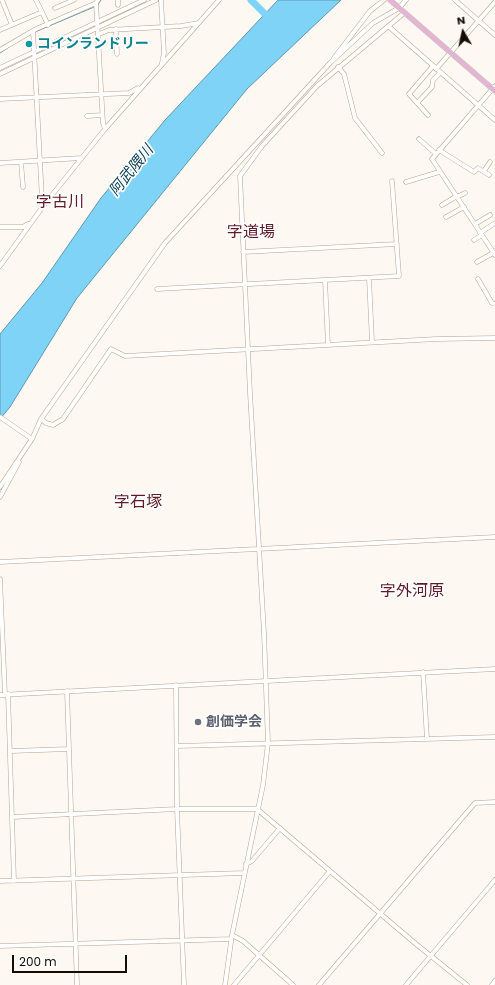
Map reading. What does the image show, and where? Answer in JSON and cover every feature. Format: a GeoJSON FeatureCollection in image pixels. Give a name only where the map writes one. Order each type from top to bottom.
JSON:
{"type":"FeatureCollection","features":[{"type":"Feature","properties":{"kind":"main road"},"geometry":{"type":"LineString","coordinates":[[390,0],[494,89]]}},
{"type":"Feature","properties":{"kind":"street"},"geometry":{"type":"LineString","coordinates":[[2,0],[12,25]]}},
{"type":"Feature","properties":{"kind":"street"},"geometry":{"type":"LineString","coordinates":[[36,0],[48,25]]}},
{"type":"Feature","properties":{"kind":"street"},"geometry":{"type":"LineString","coordinates":[[55,8],[74,0]]}},
{"type":"Feature","properties":{"kind":"street"},"geometry":{"type":"LineString","coordinates":[[0,68],[144,0]]}},
{"type":"Feature","properties":{"kind":"street"},"geometry":{"type":"LineString","coordinates":[[0,74],[156,0]]}},
{"type":"Feature","properties":{"kind":"street"},"geometry":{"type":"LineString","coordinates":[[161,0],[164,53],[162,64]]}},
{"type":"Feature","properties":{"kind":"street"},"geometry":{"type":"LineString","coordinates":[[0,266],[44,205],[81,158],[141,87],[219,0]]}},
{"type":"Feature","properties":{"kind":"street"},"geometry":{"type":"LineString","coordinates":[[333,60],[334,56],[370,11],[384,0]]}},
{"type":"Feature","properties":{"kind":"street"},"geometry":{"type":"LineString","coordinates":[[0,497],[9,484],[21,456],[41,419],[166,243],[333,60],[374,23],[406,0]]}},
{"type":"Feature","properties":{"kind":"street"},"geometry":{"type":"LineString","coordinates":[[455,0],[495,35]]}},
{"type":"Feature","properties":{"kind":"street"},"geometry":{"type":"LineString","coordinates":[[0,50],[33,31],[97,2],[102,115],[105,129]]}},
{"type":"Feature","properties":{"kind":"street"},"geometry":{"type":"LineString","coordinates":[[428,115],[409,94],[451,52],[495,2]]}},
{"type":"Feature","properties":{"kind":"street"},"geometry":{"type":"LineString","coordinates":[[0,30],[42,12]]}},
{"type":"Feature","properties":{"kind":"street"},"geometry":{"type":"LineString","coordinates":[[225,985],[232,937],[266,764],[268,743],[240,183],[243,171],[262,146],[317,86],[404,13]]}},
{"type":"Feature","properties":{"kind":"street"},"geometry":{"type":"LineString","coordinates":[[99,34],[116,29],[198,24]]}},
{"type":"Feature","properties":{"kind":"street"},"geometry":{"type":"LineString","coordinates":[[388,26],[495,120]]}},
{"type":"Feature","properties":{"kind":"street"},"geometry":{"type":"LineString","coordinates":[[116,29],[117,54]]}},
{"type":"Feature","properties":{"kind":"street"},"geometry":{"type":"LineString","coordinates":[[33,31],[36,57],[42,199],[44,205]]}},
{"type":"Feature","properties":{"kind":"street"},"geometry":{"type":"LineString","coordinates":[[338,67],[344,74],[355,118],[382,153]]}},
{"type":"Feature","properties":{"kind":"street"},"geometry":{"type":"LineString","coordinates":[[417,104],[432,87],[433,80],[440,73]]}},
{"type":"Feature","properties":{"kind":"street"},"geometry":{"type":"LineString","coordinates":[[0,99],[129,92],[141,87]]}},
{"type":"Feature","properties":{"kind":"street"},"geometry":{"type":"LineString","coordinates":[[477,262],[494,252],[439,172],[432,159],[478,105],[494,89]]}},
{"type":"Feature","properties":{"kind":"street"},"geometry":{"type":"LineString","coordinates":[[87,116],[102,115]]}},
{"type":"Feature","properties":{"kind":"street"},"geometry":{"type":"LineString","coordinates":[[419,139],[438,152],[474,172],[478,168],[489,175]]}},
{"type":"Feature","properties":{"kind":"street"},"geometry":{"type":"LineString","coordinates":[[0,163],[41,162],[81,158]]}},
{"type":"Feature","properties":{"kind":"street"},"geometry":{"type":"LineString","coordinates":[[21,162],[23,187]]}},
{"type":"Feature","properties":{"kind":"street"},"geometry":{"type":"LineString","coordinates":[[484,171],[490,162]]}},
{"type":"Feature","properties":{"kind":"street"},"geometry":{"type":"LineString","coordinates":[[406,182],[439,172]]}},
{"type":"Feature","properties":{"kind":"street"},"geometry":{"type":"LineString","coordinates":[[157,289],[399,276],[392,181]]}},
{"type":"Feature","properties":{"kind":"street"},"geometry":{"type":"LineString","coordinates":[[442,205],[465,193]]}},
{"type":"Feature","properties":{"kind":"street"},"geometry":{"type":"LineString","coordinates":[[446,217],[464,207]]}},
{"type":"Feature","properties":{"kind":"street"},"geometry":{"type":"LineString","coordinates":[[475,224],[490,214]]}},
{"type":"Feature","properties":{"kind":"street"},"geometry":{"type":"LineString","coordinates":[[474,240],[495,223]]}},
{"type":"Feature","properties":{"kind":"street"},"geometry":{"type":"LineString","coordinates":[[0,228],[23,227],[30,224]]}},
{"type":"Feature","properties":{"kind":"street"},"geometry":{"type":"LineString","coordinates":[[243,252],[397,244]]}},
{"type":"Feature","properties":{"kind":"street"},"geometry":{"type":"LineString","coordinates":[[368,278],[372,342]]}},
{"type":"Feature","properties":{"kind":"street"},"geometry":{"type":"LineString","coordinates":[[478,279],[492,303],[495,304]]}},
{"type":"Feature","properties":{"kind":"street"},"geometry":{"type":"LineString","coordinates":[[325,280],[328,345]]}},
{"type":"Feature","properties":{"kind":"street"},"geometry":{"type":"LineString","coordinates":[[41,419],[46,423],[53,425],[63,419],[111,349],[125,356],[372,342],[495,338]]}},
{"type":"Feature","properties":{"kind":"street"},"geometry":{"type":"LineString","coordinates":[[0,417],[30,438]]}},
{"type":"Feature","properties":{"kind":"street"},"geometry":{"type":"LineString","coordinates":[[0,487],[21,456]]}},
{"type":"Feature","properties":{"kind":"street"},"geometry":{"type":"LineString","coordinates":[[0,562],[495,537]]}},
{"type":"Feature","properties":{"kind":"street"},"geometry":{"type":"LineString","coordinates":[[0,579],[4,694],[11,751],[14,881]]}},
{"type":"Feature","properties":{"kind":"street"},"geometry":{"type":"LineString","coordinates":[[4,694],[495,669]]}},
{"type":"Feature","properties":{"kind":"street"},"geometry":{"type":"LineString","coordinates":[[423,672],[427,739]]}},
{"type":"Feature","properties":{"kind":"street"},"geometry":{"type":"LineString","coordinates":[[176,685],[177,809],[184,985]]}},
{"type":"Feature","properties":{"kind":"street"},"geometry":{"type":"LineString","coordinates":[[67,691],[78,985]]}},
{"type":"Feature","properties":{"kind":"street"},"geometry":{"type":"LineString","coordinates":[[177,746],[495,737]]}},
{"type":"Feature","properties":{"kind":"street"},"geometry":{"type":"LineString","coordinates":[[11,751],[69,749]]}},
{"type":"Feature","properties":{"kind":"street"},"geometry":{"type":"LineString","coordinates":[[319,985],[475,803],[495,802]]}},
{"type":"Feature","properties":{"kind":"street"},"geometry":{"type":"LineString","coordinates":[[12,817],[177,809],[257,809],[430,956],[467,985]]}},
{"type":"Feature","properties":{"kind":"street"},"geometry":{"type":"LineString","coordinates":[[246,864],[252,862],[280,828]]}},
{"type":"Feature","properties":{"kind":"street"},"geometry":{"type":"LineString","coordinates":[[234,985],[330,871]]}},
{"type":"Feature","properties":{"kind":"street"},"geometry":{"type":"LineString","coordinates":[[0,881],[244,873]]}},
{"type":"Feature","properties":{"kind":"street"},"geometry":{"type":"LineString","coordinates":[[406,985],[495,880]]}},
{"type":"Feature","properties":{"kind":"street"},"geometry":{"type":"LineString","coordinates":[[0,946],[182,940],[236,936],[293,985]]}},
{"type":"Feature","properties":{"kind":"street"},"geometry":{"type":"LineString","coordinates":[[492,985],[495,981]]}},
{"type":"Feature","properties":{"kind":"water","name":"阿武隈川"},"geometry":{"type":"Polygon","coordinates":[[[278,0],[341,0],[247,89],[77,298],[10,407],[0,419],[0,334],[42,283],[101,198],[165,120],[278,0]]]}},
{"type":"Feature","properties":{"kind":"waterway"},"geometry":{"type":"LineString","coordinates":[[97,6],[101,0]]}},
{"type":"Feature","properties":{"kind":"waterway"},"geometry":{"type":"LineString","coordinates":[[251,0],[272,21]]}},
{"type":"Feature","properties":{"kind":"waterway"},"geometry":{"type":"LineString","coordinates":[[35,32],[94,7]]}},
{"type":"Feature","properties":{"kind":"waterway"},"geometry":{"type":"LineString","coordinates":[[0,53],[9,47]]}},
{"type":"Feature","properties":{"kind":"place","name":"コインランドリー"},"geometry":{"type":"Point","coordinates":[29,44]}},
{"type":"Feature","properties":{"kind":"place","name":"創価学会"},"geometry":{"type":"Point","coordinates":[198,722]}},
{"type":"Feature","properties":{"kind":"district","name":"字古川"},"geometry":{"type":"Point","coordinates":[60,203]}},
{"type":"Feature","properties":{"kind":"district","name":"字道場"},"geometry":{"type":"Point","coordinates":[251,233]}},
{"type":"Feature","properties":{"kind":"district","name":"字石塚"},"geometry":{"type":"Point","coordinates":[138,503]}},
{"type":"Feature","properties":{"kind":"district","name":"字外河原"},"geometry":{"type":"Point","coordinates":[412,592]}}]}
